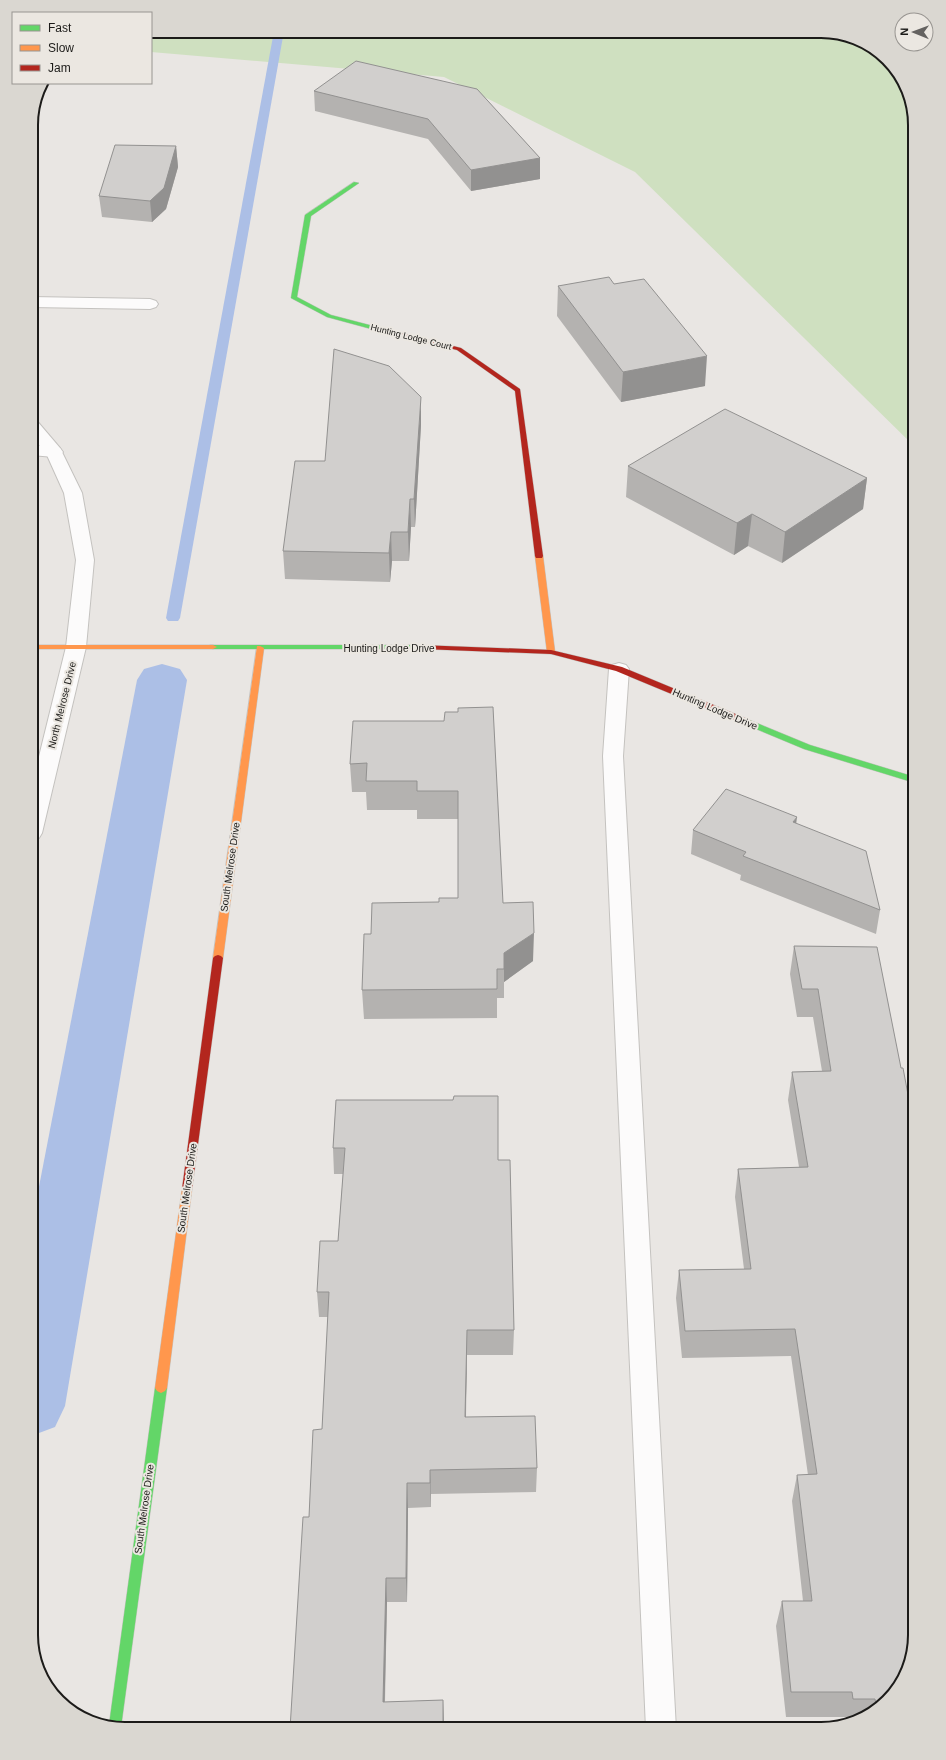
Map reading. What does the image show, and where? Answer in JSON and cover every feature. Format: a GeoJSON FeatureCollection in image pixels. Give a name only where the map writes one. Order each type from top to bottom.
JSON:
{"type":"FeatureCollection","features":[{"type":"Feature","properties":{"kind":"street","name":"Hunting Lodge Court"},"geometry":{"type":"LineString","coordinates":[[356,183],[308,216],[294,298],[329,316],[459,349],[518,390],[551,652]]}},
{"type":"Feature","properties":{"kind":"street"},"geometry":{"type":"LineString","coordinates":[[38,302],[150,304]]}},
{"type":"Feature","properties":{"kind":"street"},"geometry":{"type":"LineString","coordinates":[[38,433],[54,452],[73,493],[85,560],[76,647]]}},
{"type":"Feature","properties":{"kind":"street"},"geometry":{"type":"LineString","coordinates":[[38,451],[54,452]]}},
{"type":"Feature","properties":{"kind":"street","name":"Hunting Lodge Drive"},"geometry":{"type":"LineString","coordinates":[[38,647],[422,647],[551,652],[619,669],[807,747],[908,778]]}},
{"type":"Feature","properties":{"kind":"street","name":"North Melrose Drive"},"geometry":{"type":"LineString","coordinates":[[38,804],[76,647]]}},
{"type":"Feature","properties":{"kind":"street","name":"South Melrose Drive"},"geometry":{"type":"LineString","coordinates":[[115,1721],[260,648]]}},
{"type":"Feature","properties":{"kind":"street"},"geometry":{"type":"LineString","coordinates":[[619,669],[613,756],[661,1722]]}},
{"type":"Feature","properties":{"kind":"green space"},"geometry":{"type":"Polygon","coordinates":[[[152,38],[827,38],[859,47],[883,63],[890,72],[905,102],[908,119],[908,440],[635,172],[444,77],[152,52],[152,38]]]}},
{"type":"Feature","properties":{"kind":"building"},"geometry":{"type":"Polygon","coordinates":[[[356,61],[477,89],[540,158],[471,170],[428,119],[314,91],[356,61]]]}},
{"type":"Feature","properties":{"kind":"building"},"geometry":{"type":"Polygon","coordinates":[[[115,145],[176,146],[164,188],[150,201],[99,196],[115,145]]]}},
{"type":"Feature","properties":{"kind":"building"},"geometry":{"type":"Polygon","coordinates":[[[609,277],[614,284],[644,279],[707,356],[623,372],[558,286],[609,277]]]}},
{"type":"Feature","properties":{"kind":"building"},"geometry":{"type":"Polygon","coordinates":[[[334,349],[389,366],[421,397],[414,499],[410,499],[408,532],[391,532],[389,553],[283,551],[295,461],[325,461],[334,349]]]}},
{"type":"Feature","properties":{"kind":"building"},"geometry":{"type":"Polygon","coordinates":[[[725,409],[867,478],[785,532],[752,514],[737,523],[628,466],[725,409]]]}},
{"type":"Feature","properties":{"kind":"building"},"geometry":{"type":"Polygon","coordinates":[[[493,707],[503,903],[533,902],[534,933],[504,953],[504,969],[497,969],[497,989],[362,990],[364,934],[371,934],[372,903],[439,902],[439,898],[458,898],[458,791],[417,791],[417,781],[366,781],[367,763],[350,764],[353,721],[444,721],[445,712],[458,712],[458,708],[493,707]]]}},
{"type":"Feature","properties":{"kind":"building"},"geometry":{"type":"Polygon","coordinates":[[[726,789],[797,817],[793,822],[866,851],[880,910],[743,856],[746,852],[693,830],[726,789]]]}},
{"type":"Feature","properties":{"kind":"building"},"geometry":{"type":"Polygon","coordinates":[[[794,946],[877,947],[901,1068],[903,1068],[908,1095],[908,1635],[905,1658],[901,1668],[893,1683],[876,1702],[875,1699],[853,1699],[852,1692],[791,1692],[782,1601],[812,1601],[797,1475],[817,1474],[795,1329],[685,1331],[679,1270],[751,1269],[738,1169],[808,1167],[792,1072],[831,1071],[818,989],[802,989],[794,946]]]}},
{"type":"Feature","properties":{"kind":"building"},"geometry":{"type":"Polygon","coordinates":[[[454,1096],[498,1096],[498,1160],[510,1160],[514,1330],[467,1330],[465,1417],[535,1416],[537,1468],[430,1470],[430,1483],[407,1483],[406,1578],[386,1578],[383,1702],[443,1700],[443,1722],[290,1722],[303,1517],[309,1517],[313,1430],[322,1429],[329,1292],[317,1292],[320,1241],[338,1241],[345,1148],[333,1148],[336,1100],[453,1100],[454,1096]]]}},
{"type":"Feature","properties":{"kind":"waterway"},"geometry":{"type":"LineString","coordinates":[[173,618],[278,38]]}},
{"type":"Feature","properties":{"kind":"waterway"},"geometry":{"type":"LineString","coordinates":[[38,1367],[162,680]]}},
{"type":"Feature","properties":{"kind":"traffic: fast"},"geometry":{"type":"LineString","coordinates":[[356,183],[308,215],[294,298],[329,316],[375,328]]}},
{"type":"Feature","properties":{"kind":"traffic: fast"},"geometry":{"type":"LineString","coordinates":[[213,647],[422,647]]}},
{"type":"Feature","properties":{"kind":"traffic: fast"},"geometry":{"type":"LineString","coordinates":[[747,722],[807,747],[908,778]]}},
{"type":"Feature","properties":{"kind":"traffic: fast"},"geometry":{"type":"LineString","coordinates":[[116,1721],[161,1388]]}},
{"type":"Feature","properties":{"kind":"traffic: slow"},"geometry":{"type":"LineString","coordinates":[[539,556],[551,652]]}},
{"type":"Feature","properties":{"kind":"traffic: slow"},"geometry":{"type":"LineString","coordinates":[[38,647],[213,647]]}},
{"type":"Feature","properties":{"kind":"traffic: slow"},"geometry":{"type":"LineString","coordinates":[[218,958],[260,648]]}},
{"type":"Feature","properties":{"kind":"traffic: slow"},"geometry":{"type":"LineString","coordinates":[[161,1388],[187,1189]]}},
{"type":"Feature","properties":{"kind":"traffic: jam"},"geometry":{"type":"LineString","coordinates":[[375,328],[459,349],[518,390],[539,556]]}},
{"type":"Feature","properties":{"kind":"traffic: jam"},"geometry":{"type":"LineString","coordinates":[[422,647],[551,652],[619,669],[747,722]]}},
{"type":"Feature","properties":{"kind":"traffic: jam"},"geometry":{"type":"LineString","coordinates":[[187,1189],[218,958]]}}]}
